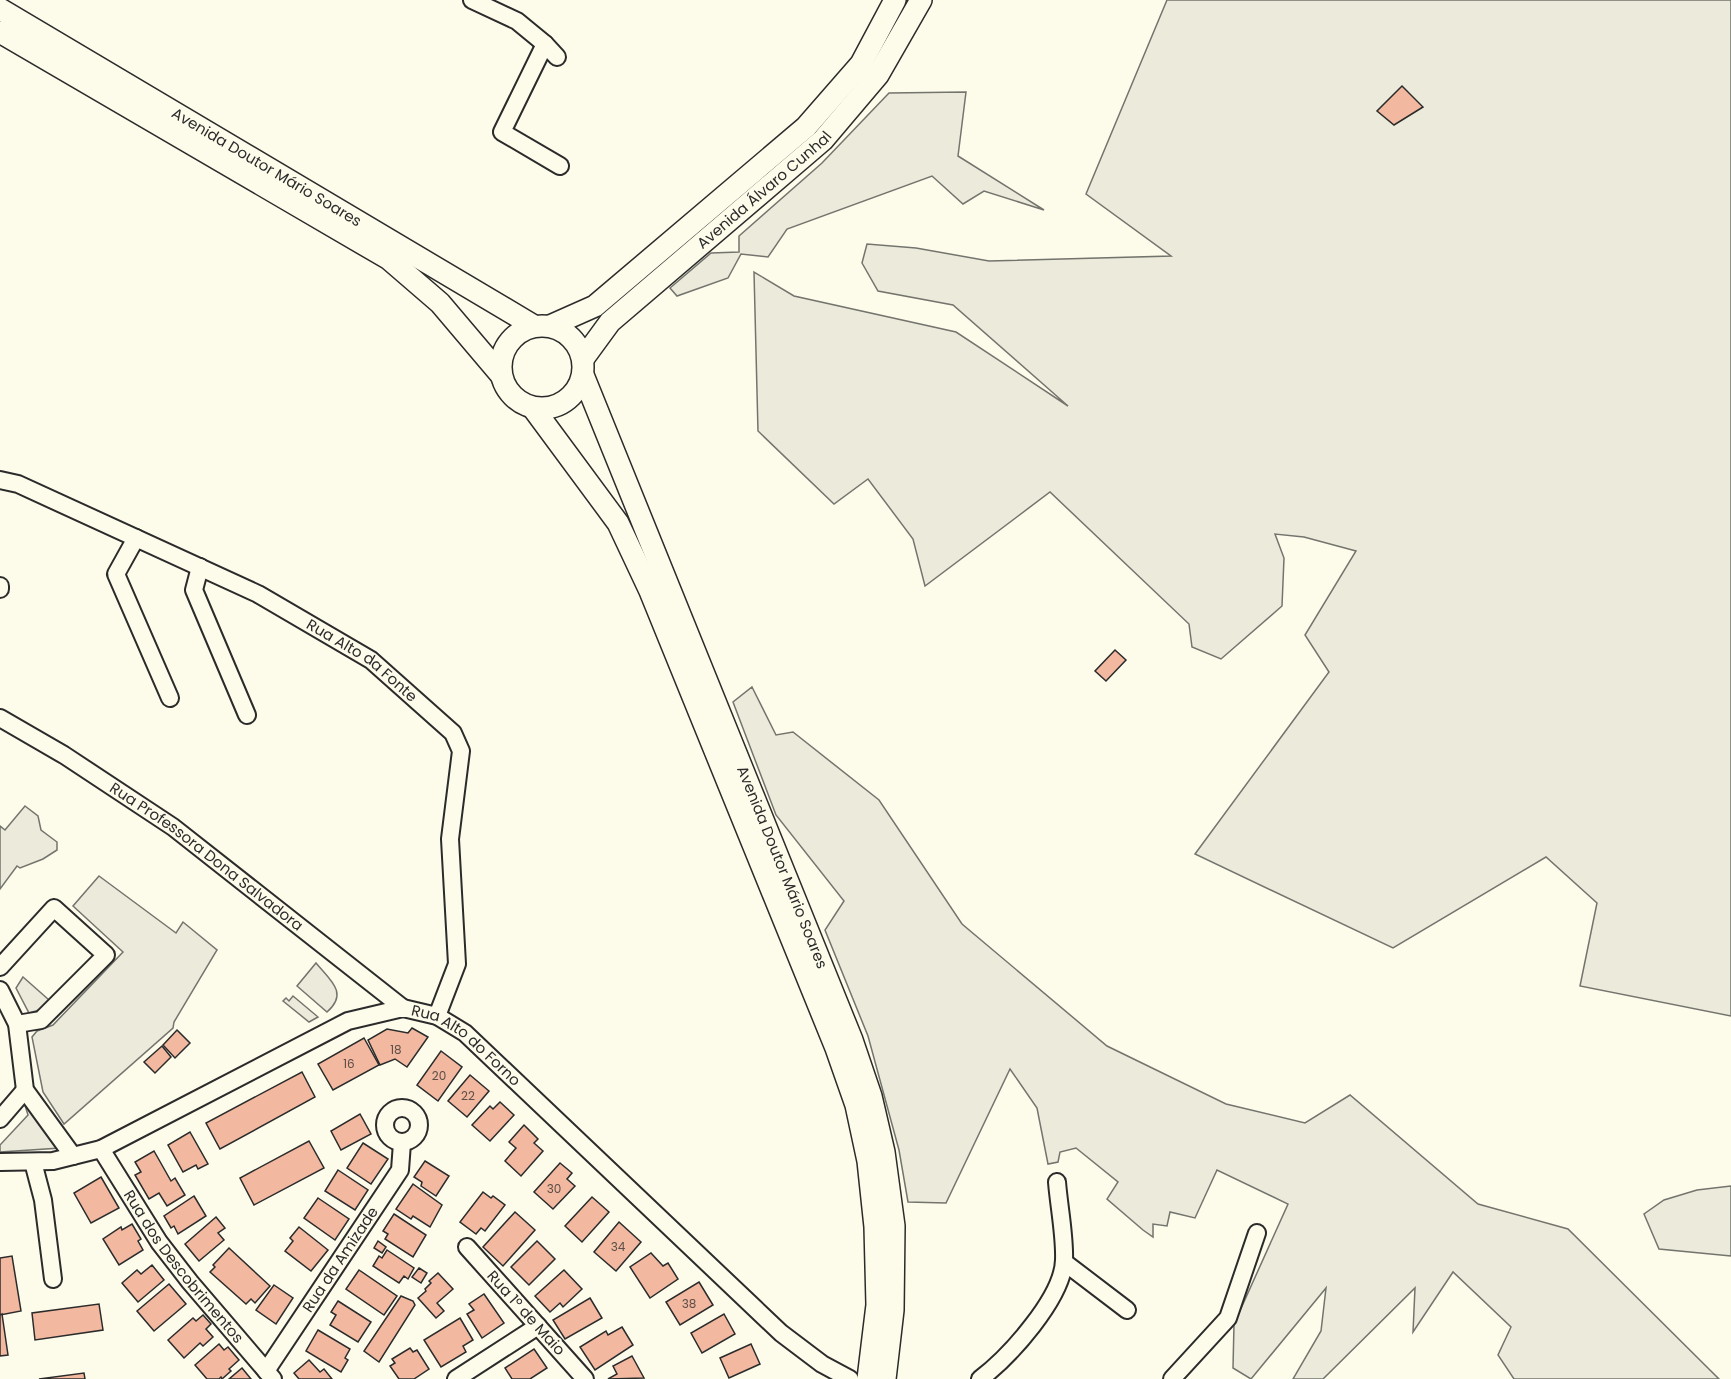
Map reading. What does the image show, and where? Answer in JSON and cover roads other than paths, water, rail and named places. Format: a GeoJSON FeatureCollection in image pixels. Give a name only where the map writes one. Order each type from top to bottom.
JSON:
{"type":"FeatureCollection","features":[{"type":"Feature","properties":{"kind":"main road","name":"Avenida Álvaro Cunhal"},"geometry":{"type":"LineString","coordinates":[[542,326],[595,306],[806,127],[861,64],[896,0]]}},
{"type":"Feature","properties":{"kind":"main road","name":"Avenida Álvaro Cunhal"},"geometry":{"type":"LineString","coordinates":[[583,367],[610,322],[823,140],[878,75],[921,0]]}},
{"type":"Feature","properties":{"kind":"main road","name":"Avenida Doutor Mário Soares"},"geometry":{"type":"LineString","coordinates":[[0,9],[542,326]]}},
{"type":"Feature","properties":{"kind":"main road","name":"Avenida Doutor Mário Soares"},"geometry":{"type":"LineString","coordinates":[[0,32],[389,259],[440,303],[501,375]]}},
{"type":"Feature","properties":{"kind":"main road"},"geometry":{"type":"LineString","coordinates":[[542,326],[565,332],[577,344],[583,367],[576,390],[565,402],[550,408],[533,408],[518,402],[507,390],[501,375],[501,358],[507,343],[519,332],[542,326]]}},
{"type":"Feature","properties":{"kind":"main road","name":"Avenida Doutor Mário Soares"},"geometry":{"type":"LineString","coordinates":[[583,367],[852,1040],[871,1096],[884,1152],[894,1226],[893,1310],[885,1379]]}},
{"type":"Feature","properties":{"kind":"main road","name":"Avenida Doutor Mário Soares"},"geometry":{"type":"LineString","coordinates":[[533,408],[618,523],[650,591],[836,1048],[856,1105],[868,1161],[875,1227],[877,1305],[868,1379]]}},
{"type":"Feature","properties":{"kind":"street"},"geometry":{"type":"LineString","coordinates":[[472,0],[517,21],[557,57]]}},
{"type":"Feature","properties":{"kind":"street"},"geometry":{"type":"LineString","coordinates":[[545,44],[502,132],[560,166]]}},
{"type":"Feature","properties":{"kind":"street","name":"Rua Alto da Fonte"},"geometry":{"type":"LineString","coordinates":[[0,480],[18,484],[258,594],[371,660],[453,733],[461,751],[450,839],[457,964],[437,1016]]}},
{"type":"Feature","properties":{"kind":"street"},"geometry":{"type":"LineString","coordinates":[[136,538],[116,574],[170,698]]}},
{"type":"Feature","properties":{"kind":"street"},"geometry":{"type":"LineString","coordinates":[[200,567],[194,590],[247,715]]}},
{"type":"Feature","properties":{"kind":"street","name":"Rua Professora Dona Salvadora"},"geometry":{"type":"LineString","coordinates":[[0,718],[64,755],[173,827],[403,1008]]}},
{"type":"Feature","properties":{"kind":"street"},"geometry":{"type":"LineString","coordinates":[[0,967],[54,908],[106,954],[41,1020],[17,1024]]}},
{"type":"Feature","properties":{"kind":"street"},"geometry":{"type":"LineString","coordinates":[[0,990],[17,1024],[26,1090],[73,1156]]}},
{"type":"Feature","properties":{"kind":"street","name":"Rua Alto do Forno"},"geometry":{"type":"LineString","coordinates":[[0,1162],[53,1161],[101,1149],[348,1021],[403,1008],[437,1016],[465,1033],[781,1333],[822,1364],[850,1379]]}},
{"type":"Feature","properties":{"kind":"street"},"geometry":{"type":"LineString","coordinates":[[0,1119],[26,1090]]}},
{"type":"Feature","properties":{"kind":"street","name":"Rua da Amizade"},"geometry":{"type":"LineString","coordinates":[[270,1375],[400,1170],[402,1143]]}},
{"type":"Feature","properties":{"kind":"street","name":"Rua dos Descobrimentos"},"geometry":{"type":"LineString","coordinates":[[101,1149],[159,1242],[190,1282],[270,1375]]}},
{"type":"Feature","properties":{"kind":"street"},"geometry":{"type":"LineString","coordinates":[[33,1162],[43,1200],[53,1279]]}},
{"type":"Feature","properties":{"kind":"street"},"geometry":{"type":"LineString","coordinates":[[980,1379],[1033,1326],[1059,1283],[1064,1262],[1057,1182]]}},
{"type":"Feature","properties":{"kind":"street"},"geometry":{"type":"LineString","coordinates":[[1172,1379],[1228,1318],[1257,1233]]}},
{"type":"Feature","properties":{"kind":"street","name":"Rua 1º de Maio"},"geometry":{"type":"LineString","coordinates":[[467,1247],[585,1379]]}},
{"type":"Feature","properties":{"kind":"street"},"geometry":{"type":"LineString","coordinates":[[1064,1262],[1127,1310]]}},
{"type":"Feature","properties":{"kind":"street"},"geometry":{"type":"LineString","coordinates":[[456,1379],[538,1326]]}}]}
